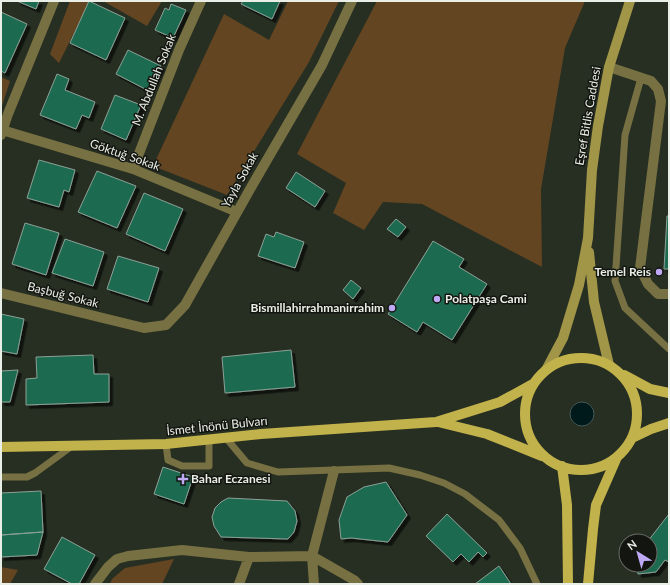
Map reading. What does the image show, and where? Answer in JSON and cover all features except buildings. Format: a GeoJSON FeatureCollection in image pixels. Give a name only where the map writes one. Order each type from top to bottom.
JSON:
{"type":"FeatureCollection","features":[{"type":"Feature","properties":{"kind":"main road","name":"Eşref Bitlis Caddesi"},"geometry":{"type":"LineString","coordinates":[[546,370],[563,338],[575,302],[588,238],[592,164],[598,126],[609,67],[630,1]]}},
{"type":"Feature","properties":{"kind":"main road","name":"Eşref Bitlis Caddesi"},"geometry":{"type":"LineString","coordinates":[[588,238],[594,302],[609,365]]}},
{"type":"Feature","properties":{"kind":"main road"},"geometry":{"type":"LineString","coordinates":[[620,373],[629,384],[635,397],[637,411],[636,425],[632,438],[617,456],[605,464],[591,469],[576,470],[562,466],[546,458],[535,446],[528,431],[525,415],[527,399],[533,384],[546,370],[561,361],[577,358],[594,359],[609,365],[620,373],[650,389],[669,394]]}},
{"type":"Feature","properties":{"kind":"main road","name":"İsmet İnönü Bulvarı"},"geometry":{"type":"LineString","coordinates":[[1,447],[166,444],[209,439],[436,422],[500,402],[533,384]]}},
{"type":"Feature","properties":{"kind":"main road","name":"İsmet İnönü Bulvarı"},"geometry":{"type":"LineString","coordinates":[[436,422],[487,434],[546,458]]}},
{"type":"Feature","properties":{"kind":"main road"},"geometry":{"type":"LineString","coordinates":[[632,438],[651,429],[669,423]]}},
{"type":"Feature","properties":{"kind":"main road"},"geometry":{"type":"LineString","coordinates":[[588,584],[592,529],[596,506],[617,456]]}},
{"type":"Feature","properties":{"kind":"main road"},"geometry":{"type":"LineString","coordinates":[[562,466],[567,505],[568,584]]}},
{"type":"Feature","properties":{"kind":"street"},"geometry":{"type":"LineString","coordinates":[[2,132],[54,1]]}},
{"type":"Feature","properties":{"kind":"street","name":"M. Abdullah Sokak"},"geometry":{"type":"LineString","coordinates":[[133,169],[179,50],[201,1]]}},
{"type":"Feature","properties":{"kind":"street","name":"Yayla Sokak"},"geometry":{"type":"LineString","coordinates":[[119,322],[144,328],[166,325],[186,305],[237,212],[322,65],[352,1]]}},
{"type":"Feature","properties":{"kind":"street"},"geometry":{"type":"LineString","coordinates":[[609,67],[651,81],[658,89],[661,101],[640,268],[648,284],[658,294],[669,294]]}},
{"type":"Feature","properties":{"kind":"street","name":"Göktuğ Sokak"},"geometry":{"type":"LineString","coordinates":[[2,132],[133,169],[237,212]]}},
{"type":"Feature","properties":{"kind":"street","name":"Başbuğ Sokak"},"geometry":{"type":"LineString","coordinates":[[1,293],[119,322]]}},
{"type":"Feature","properties":{"kind":"street"},"geometry":{"type":"LineString","coordinates":[[314,584],[312,556],[334,471]]}},
{"type":"Feature","properties":{"kind":"street"},"geometry":{"type":"LineString","coordinates":[[96,584],[108,567],[117,559],[128,556],[182,550],[249,557],[312,556],[354,580],[358,584]]}},
{"type":"Feature","properties":{"kind":"street"},"geometry":{"type":"LineString","coordinates":[[239,584],[249,557]]}},
{"type":"Feature","properties":{"kind":"lane"},"geometry":{"type":"LineString","coordinates":[[642,78],[625,135],[615,281],[625,308],[669,349]]}},
{"type":"Feature","properties":{"kind":"lane"},"geometry":{"type":"LineString","coordinates":[[226,438],[247,463],[278,472],[389,468],[420,475],[444,483],[465,494],[499,520],[520,548],[537,584]]}},
{"type":"Feature","properties":{"kind":"lane"},"geometry":{"type":"LineString","coordinates":[[166,444],[168,460],[182,466],[209,466],[209,439]]}},
{"type":"Feature","properties":{"kind":"lane"},"geometry":{"type":"LineString","coordinates":[[1,477],[27,477],[72,446]]}},
{"type":"Feature","properties":{"kind":"shaded area"},"geometry":{"type":"Polygon","coordinates":[[[70,1],[90,1],[59,63],[50,54],[70,1]]]}},
{"type":"Feature","properties":{"kind":"shaded area"},"geometry":{"type":"Polygon","coordinates":[[[103,1],[162,1],[147,26],[103,1]]]}},
{"type":"Feature","properties":{"kind":"shaded area"},"geometry":{"type":"Polygon","coordinates":[[[288,1],[339,1],[309,62],[227,195],[153,166],[224,14],[269,40],[288,1]]]}},
{"type":"Feature","properties":{"kind":"shaded area"},"geometry":{"type":"Polygon","coordinates":[[[377,1],[585,1],[565,48],[541,189],[542,267],[422,204],[383,202],[364,230],[333,213],[346,183],[297,154],[377,1]]]}},
{"type":"Feature","properties":{"kind":"shaded area"},"geometry":{"type":"Polygon","coordinates":[[[1,77],[10,81],[1,109],[1,77]]]}},
{"type":"Feature","properties":{"kind":"shaded area"},"geometry":{"type":"Polygon","coordinates":[[[174,559],[162,584],[110,584],[112,579],[125,568],[174,559]]]}},
{"type":"Feature","properties":{"kind":"shaded area"},"geometry":{"type":"Polygon","coordinates":[[[1,567],[18,570],[10,584],[1,584],[1,567]]]}},
{"type":"Feature","properties":{"kind":"water"},"geometry":{"type":"Polygon","coordinates":[[[582,402],[591,405],[594,414],[591,423],[582,426],[573,423],[570,414],[573,405],[582,402]]]}},
{"type":"Feature","properties":{"kind":"place","name":"Temel Reis"},"geometry":{"type":"Point","coordinates":[659,272]}},
{"type":"Feature","properties":{"kind":"place","name":"Polatpaşa Cami"},"geometry":{"type":"Point","coordinates":[437,299]}},
{"type":"Feature","properties":{"kind":"place","name":"Bismillahirrahmanirrahim"},"geometry":{"type":"Point","coordinates":[392,308]}},
{"type":"Feature","properties":{"kind":"place","name":"Bahar Eczanesi"},"geometry":{"type":"Point","coordinates":[183,479]}}]}
